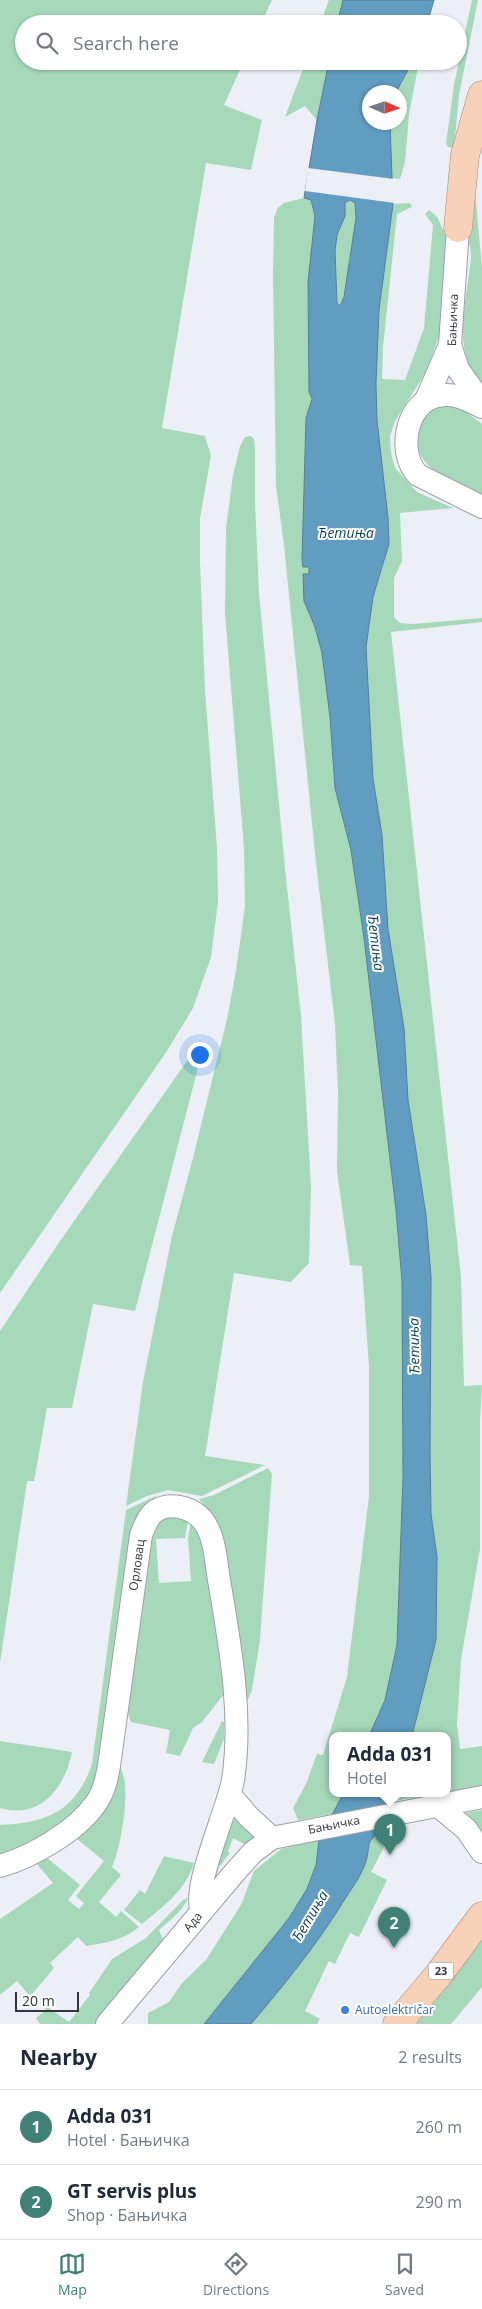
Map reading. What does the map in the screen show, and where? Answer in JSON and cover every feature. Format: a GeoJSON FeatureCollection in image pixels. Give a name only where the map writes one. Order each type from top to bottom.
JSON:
{"type":"FeatureCollection","features":[{"type":"Feature","properties":{"kind":"main road"},"geometry":{"type":"LineString","coordinates":[[458,228],[465,155],[482,95]]}},
{"type":"Feature","properties":{"kind":"main road","name":"23"},"geometry":{"type":"LineString","coordinates":[[397,2024],[439,1974],[482,1916]]}},
{"type":"Feature","properties":{"kind":"street","name":"Бањичка"},"geometry":{"type":"LineString","coordinates":[[458,228],[450,345],[458,369],[482,402]]}},
{"type":"Feature","properties":{"kind":"street"},"geometry":{"type":"LineString","coordinates":[[450,345],[426,400],[415,413],[408,432],[407,454],[412,469],[424,480],[482,507]]}},
{"type":"Feature","properties":{"kind":"street"},"geometry":{"type":"LineString","coordinates":[[426,400],[447,395],[459,397],[482,406]]}},
{"type":"Feature","properties":{"kind":"street","name":"Орловац"},"geometry":{"type":"LineString","coordinates":[[0,1866],[30,1854],[64,1833],[85,1818],[97,1803],[102,1792],[110,1759],[141,1535],[146,1522],[152,1514],[163,1508],[178,1507],[189,1509],[200,1517],[209,1529],[222,1594],[236,1712],[235,1761],[230,1795],[200,1890],[202,1911]]}},
{"type":"Feature","properties":{"kind":"street"},"geometry":{"type":"LineString","coordinates":[[230,1795],[248,1817],[281,1835]]}},
{"type":"Feature","properties":{"kind":"street","name":"Бањичка"},"geometry":{"type":"LineString","coordinates":[[281,1835],[482,1797]]}},
{"type":"Feature","properties":{"kind":"street"},"geometry":{"type":"LineString","coordinates":[[437,1805],[466,1829],[482,1852]]}},
{"type":"Feature","properties":{"kind":"street","name":"Ада"},"geometry":{"type":"LineString","coordinates":[[107,2024],[253,1852],[281,1835]]}},
{"type":"Feature","properties":{"kind":"green space"},"geometry":{"type":"Polygon","coordinates":[[[0,0],[272,0],[265,15],[15,15],[15,70],[240,70],[224,105],[262,120],[251,170],[206,163],[162,428],[205,436],[211,456],[200,518],[200,563],[205,691],[217,848],[218,902],[211,957],[193,1008],[167,1051],[0,1293],[0,0]]]}},
{"type":"Feature","properties":{"kind":"green space"},"geometry":{"type":"Polygon","coordinates":[[[329,0],[343,0],[339,15],[323,15],[329,0]]]}},
{"type":"Feature","properties":{"kind":"green space"},"geometry":{"type":"Polygon","coordinates":[[[472,0],[478,0],[467,55],[467,24],[472,0]]]}},
{"type":"Feature","properties":{"kind":"green space"},"geometry":{"type":"Polygon","coordinates":[[[303,70],[327,70],[317,120],[305,106],[285,117],[303,70]]]}},
{"type":"Feature","properties":{"kind":"green space"},"geometry":{"type":"Polygon","coordinates":[[[408,70],[417,70],[409,115],[405,162],[400,179],[391,178],[390,130],[407,130],[407,85],[400,85],[408,70]]]}},
{"type":"Feature","properties":{"kind":"green space"},"geometry":{"type":"Polygon","coordinates":[[[457,70],[464,70],[459,95],[454,148],[448,147],[446,143],[457,70]]]}},
{"type":"Feature","properties":{"kind":"green space"},"geometry":{"type":"Polygon","coordinates":[[[473,168],[482,268],[482,385],[472,371],[466,356],[463,340],[464,306],[471,256],[467,233],[467,218],[473,168]]]}},
{"type":"Feature","properties":{"kind":"green space"},"geometry":{"type":"Polygon","coordinates":[[[304,198],[311,200],[315,216],[308,282],[309,392],[312,399],[306,418],[302,559],[309,567],[309,574],[303,574],[322,653],[330,717],[335,788],[351,850],[364,938],[396,1210],[402,1281],[403,1477],[397,1645],[385,1700],[371,1732],[330,1732],[347,1677],[369,1496],[369,1367],[362,1266],[350,1265],[337,1171],[338,1092],[335,1024],[276,485],[274,217],[278,208],[284,203],[304,198]]]}},
{"type":"Feature","properties":{"kind":"green space"},"geometry":{"type":"Polygon","coordinates":[[[352,200],[357,207],[356,218],[344,297],[340,306],[337,303],[335,251],[337,235],[344,220],[345,203],[352,200]]]}},
{"type":"Feature","properties":{"kind":"green space"},"geometry":{"type":"Polygon","coordinates":[[[410,203],[412,207],[397,214],[383,347],[382,379],[405,380],[424,328],[433,225],[425,214],[429,210],[438,218],[447,240],[441,331],[426,372],[395,421],[390,436],[391,453],[395,468],[417,492],[453,508],[400,513],[402,561],[394,578],[394,617],[400,623],[412,624],[482,618],[482,622],[391,632],[461,1277],[464,1386],[482,1385],[480,1420],[480,1549],[461,1660],[457,1724],[460,1749],[482,1746],[482,1786],[451,1791],[451,1732],[413,1732],[436,1640],[437,1557],[431,1514],[430,1453],[431,1277],[426,1215],[408,1100],[404,1028],[388,929],[382,835],[373,779],[366,647],[373,597],[384,563],[389,532],[377,420],[376,384],[379,310],[393,204],[410,203]]]}},
{"type":"Feature","properties":{"kind":"green space"},"geometry":{"type":"Polygon","coordinates":[[[448,405],[461,408],[482,424],[482,494],[457,484],[434,470],[419,451],[418,439],[423,420],[432,411],[448,405]]]}},
{"type":"Feature","properties":{"kind":"green space"},"geometry":{"type":"Polygon","coordinates":[[[251,436],[254,439],[255,447],[255,503],[259,593],[301,1016],[311,1186],[309,1263],[291,1282],[234,1273],[205,1456],[265,1465],[202,1496],[168,1490],[147,1496],[126,1506],[143,1382],[172,1236],[227,1019],[245,906],[244,848],[225,613],[226,528],[233,475],[240,446],[245,437],[251,436]]]}},
{"type":"Feature","properties":{"kind":"green space"},"geometry":{"type":"Polygon","coordinates":[[[192,1054],[200,1060],[135,1311],[93,1304],[72,1408],[47,1408],[34,1481],[27,1481],[0,1663],[0,1331],[60,1241],[192,1054]]]}},
{"type":"Feature","properties":{"kind":"green space"},"geometry":{"type":"Polygon","coordinates":[[[268,1468],[272,1474],[260,1640],[252,1690],[244,1709],[216,1524],[211,1513],[199,1499],[214,1495],[268,1468]]]}},
{"type":"Feature","properties":{"kind":"green space"},"geometry":{"type":"Polygon","coordinates":[[[158,1495],[144,1507],[99,1776],[88,1802],[49,1834],[0,1857],[0,1825],[32,1821],[58,1811],[77,1793],[92,1764],[126,1510],[158,1495]]]}},
{"type":"Feature","properties":{"kind":"green space"},"geometry":{"type":"Polygon","coordinates":[[[169,1516],[188,1520],[185,1538],[156,1539],[159,1583],[191,1581],[188,1538],[191,1521],[196,1524],[209,1569],[224,1694],[202,1722],[193,1728],[180,1756],[166,1753],[170,1730],[131,1722],[127,1711],[153,1525],[169,1516]]]}},
{"type":"Feature","properties":{"kind":"green space"},"geometry":{"type":"Polygon","coordinates":[[[222,1721],[224,1722],[224,1739],[214,1764],[202,1762],[222,1721]]]}},
{"type":"Feature","properties":{"kind":"green space"},"geometry":{"type":"Polygon","coordinates":[[[329,1736],[329,1797],[342,1797],[333,1814],[298,1820],[293,1808],[306,1784],[317,1754],[323,1755],[329,1736]]]}},
{"type":"Feature","properties":{"kind":"green space"},"geometry":{"type":"Polygon","coordinates":[[[0,1741],[72,1752],[64,1777],[49,1798],[39,1805],[28,1809],[0,1808],[0,1741]]]}},
{"type":"Feature","properties":{"kind":"green space"},"geometry":{"type":"Polygon","coordinates":[[[119,1766],[123,1774],[125,1786],[124,1815],[119,1845],[112,1867],[121,1875],[99,1902],[116,1917],[121,1911],[139,1927],[121,1938],[93,1945],[86,1946],[78,1937],[50,1963],[54,1968],[33,1993],[29,1995],[17,1981],[0,1995],[0,1919],[53,1883],[36,1863],[46,1857],[80,1885],[68,1900],[79,1909],[84,1903],[76,1896],[104,1861],[76,1838],[101,1814],[109,1799],[119,1766]]]}},
{"type":"Feature","properties":{"kind":"green space"},"geometry":{"type":"Polygon","coordinates":[[[394,1797],[416,1797],[393,1801],[394,1797]]]}},
{"type":"Feature","properties":{"kind":"green space"},"geometry":{"type":"Polygon","coordinates":[[[482,1810],[482,1831],[465,1813],[482,1810]]]}},
{"type":"Feature","properties":{"kind":"green space"},"geometry":{"type":"Polygon","coordinates":[[[234,1818],[257,1836],[246,1845],[233,1838],[228,1852],[230,1853],[220,1866],[218,1865],[234,1818]]]}},
{"type":"Feature","properties":{"kind":"green space"},"geometry":{"type":"Polygon","coordinates":[[[392,1825],[392,1832],[371,1872],[387,1880],[359,1937],[350,1933],[335,1964],[329,1961],[305,2011],[320,2019],[317,2024],[251,2024],[295,1971],[330,1922],[373,1837],[392,1825]]]}},
{"type":"Feature","properties":{"kind":"green space"},"geometry":{"type":"Polygon","coordinates":[[[319,1840],[316,1865],[307,1889],[289,1918],[204,2024],[148,2024],[148,2013],[169,2002],[182,1983],[206,1960],[242,1903],[254,1871],[281,1849],[319,1840]]]}},
{"type":"Feature","properties":{"kind":"green space"},"geometry":{"type":"Polygon","coordinates":[[[164,1856],[194,1863],[180,1890],[142,1924],[124,1910],[140,1890],[145,1894],[164,1856]]]}},
{"type":"Feature","properties":{"kind":"green space"},"geometry":{"type":"Polygon","coordinates":[[[188,1898],[179,1911],[159,1930],[164,1942],[95,2024],[40,2024],[36,2018],[46,2010],[40,2002],[69,2022],[90,1995],[89,1993],[112,1959],[146,1938],[183,1900],[188,1898]]]}},
{"type":"Feature","properties":{"kind":"green space"},"geometry":{"type":"Polygon","coordinates":[[[482,1940],[482,1987],[451,2024],[416,2024],[482,1940]]]}},
{"type":"Feature","properties":{"kind":"water"},"geometry":{"type":"Polygon","coordinates":[[[343,0],[434,0],[430,15],[339,15],[343,0]]]}},
{"type":"Feature","properties":{"kind":"water","name":"Ђетиња"},"geometry":{"type":"Polygon","coordinates":[[[327,70],[408,70],[400,85],[362,85],[362,130],[390,130],[393,204],[379,310],[376,384],[377,420],[388,518],[389,544],[373,597],[366,647],[373,779],[382,835],[388,929],[404,1028],[408,1100],[426,1215],[431,1277],[430,1453],[431,1514],[437,1557],[436,1640],[413,1732],[371,1732],[385,1700],[397,1645],[403,1477],[402,1281],[396,1210],[364,938],[351,850],[335,788],[330,717],[322,653],[315,627],[304,601],[303,574],[309,574],[309,567],[303,567],[302,559],[306,418],[312,399],[309,392],[308,282],[315,216],[311,200],[304,198],[327,70]],[[350,200],[345,203],[345,216],[337,235],[335,251],[337,303],[340,306],[344,297],[356,218],[355,203],[350,200]]]}},
{"type":"Feature","properties":{"kind":"water","name":"Ђетиња"},"geometry":{"type":"Polygon","coordinates":[[[341,1797],[395,1797],[392,1825],[381,1831],[371,1840],[366,1860],[356,1882],[322,1934],[276,1995],[251,2024],[204,2024],[289,1918],[307,1889],[316,1865],[319,1840],[341,1797]]]}},
{"type":"Feature","properties":{"kind":"pier"},"geometry":{"type":"Polygon","coordinates":[[[308,168],[394,179],[395,203],[305,191],[308,168]]]}},
{"type":"Feature","properties":{"kind":"place","name":"Adda 031"},"geometry":{"type":"Point","coordinates":[390,1855]}},
{"type":"Feature","properties":{"kind":"place","name":"GT servis plus"},"geometry":{"type":"Point","coordinates":[394,1948]}},
{"type":"Feature","properties":{"kind":"place","name":"Autoelektričar"},"geometry":{"type":"Point","coordinates":[345,2010]}}]}
